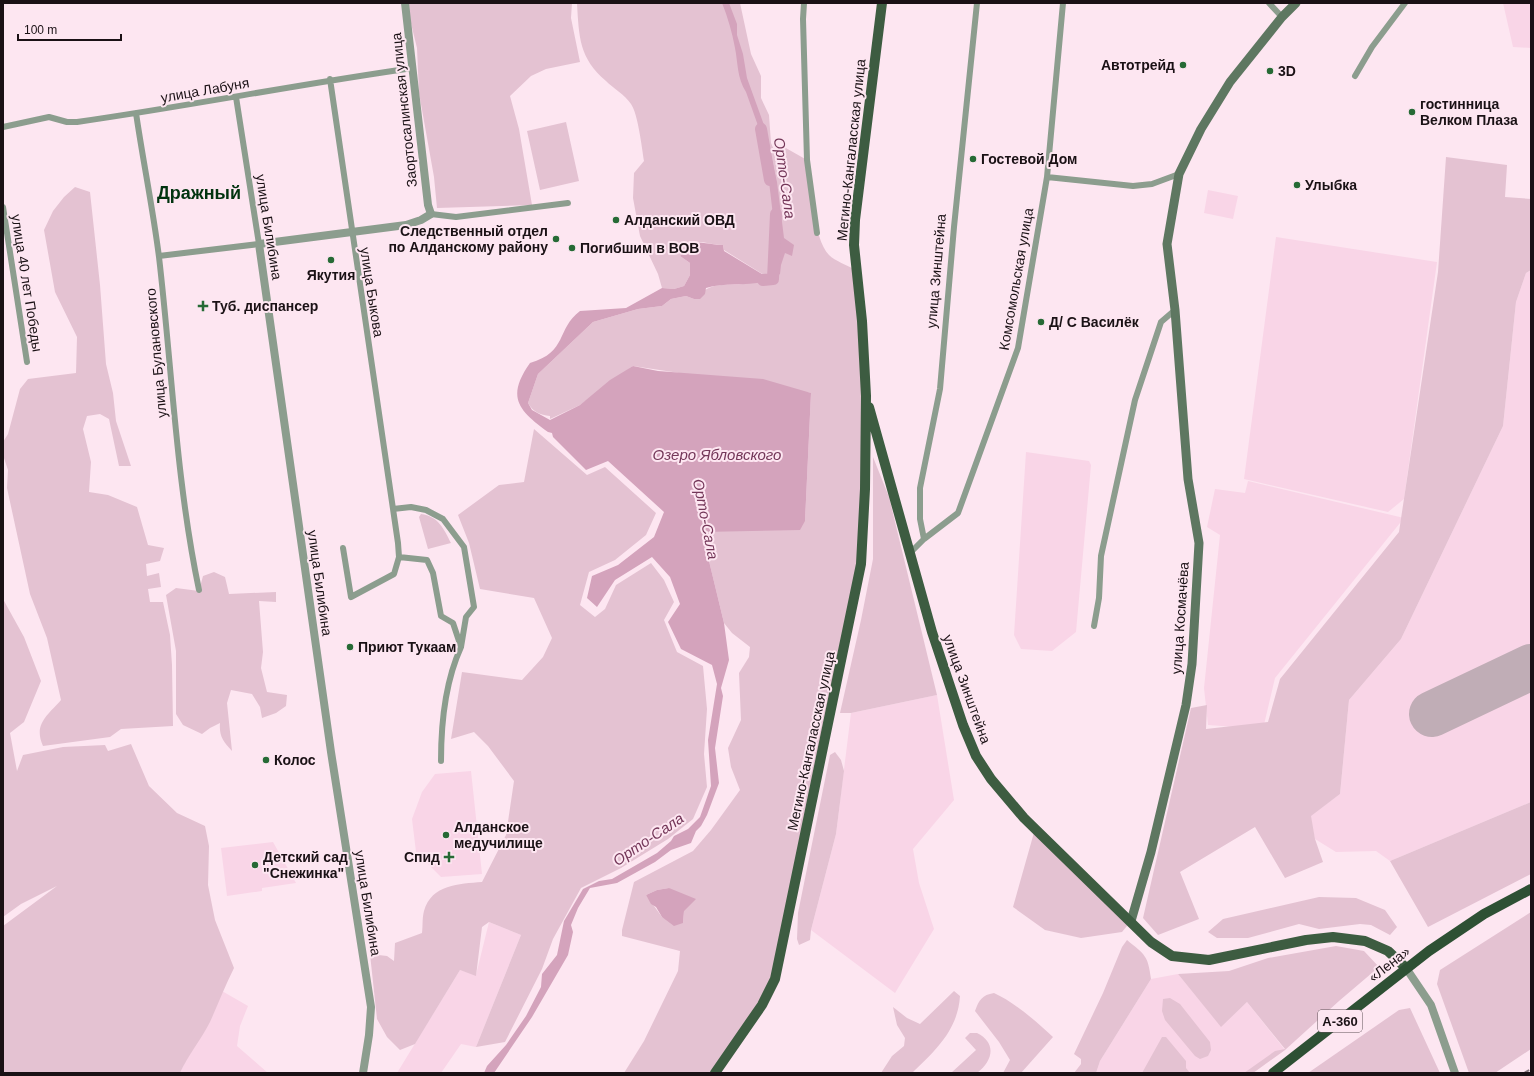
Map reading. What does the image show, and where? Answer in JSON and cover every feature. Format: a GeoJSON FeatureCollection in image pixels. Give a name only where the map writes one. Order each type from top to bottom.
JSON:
{"type":"FeatureCollection","features":[{"type":"Feature","properties":{"kind":"highway","name":"«Лена»"},"geometry":{"type":"LineString","coordinates":[[1273,1073],[1406,968],[1484,914],[1531,889]]}},
{"type":"Feature","properties":{"kind":"main road","name":"Мегино-Кангаласская улица"},"geometry":{"type":"LineString","coordinates":[[715,1073],[762,1005],[775,979],[862,564],[865,489],[866,396],[862,322],[854,245],[854,220],[882,3]]}},
{"type":"Feature","properties":{"kind":"main road","name":"улица Космачёва"},"geometry":{"type":"LineString","coordinates":[[1131,921],[1156,831],[1186,705],[1192,664],[1199,543],[1188,479],[1175,310],[1167,244],[1179,174],[1201,129],[1230,82],[1282,17],[1296,3]]}},
{"type":"Feature","properties":{"kind":"main road","name":"Мегино-Кангаласская улица"},"geometry":{"type":"LineString","coordinates":[[866,396],[911,552]]}},
{"type":"Feature","properties":{"kind":"main road","name":"улица Зинштейна"},"geometry":{"type":"LineString","coordinates":[[911,552],[934,639],[963,725],[976,756],[991,779],[1024,818],[1151,942],[1172,956],[1209,960],[1306,940],[1334,937],[1365,941],[1388,951],[1406,968]]}},
{"type":"Feature","properties":{"kind":"street","name":"Заортосалинская улица"},"geometry":{"type":"LineString","coordinates":[[405,3],[428,205],[431,214]]}},
{"type":"Feature","properties":{"kind":"street"},"geometry":{"type":"LineString","coordinates":[[804,3],[803,19],[807,160],[817,233]]}},
{"type":"Feature","properties":{"kind":"street","name":"улица Зинштейна"},"geometry":{"type":"LineString","coordinates":[[924,539],[920,519],[920,488],[940,388],[954,228],[977,3]]}},
{"type":"Feature","properties":{"kind":"street","name":"Комсомольская улица"},"geometry":{"type":"LineString","coordinates":[[911,552],[924,539],[958,513],[1018,348],[1046,177],[1063,3]]}},
{"type":"Feature","properties":{"kind":"street"},"geometry":{"type":"LineString","coordinates":[[1269,3],[1282,17]]}},
{"type":"Feature","properties":{"kind":"street"},"geometry":{"type":"LineString","coordinates":[[1355,76],[1372,47],[1405,3]]}},
{"type":"Feature","properties":{"kind":"street","name":"улица Лабуня"},"geometry":{"type":"LineString","coordinates":[[3,127],[49,117],[77,122],[136,114],[330,80],[413,68]]}},
{"type":"Feature","properties":{"kind":"street","name":"улица Быкова"},"geometry":{"type":"LineString","coordinates":[[330,80],[351,232],[393,509],[399,557],[394,574],[352,597],[343,548]]}},
{"type":"Feature","properties":{"kind":"street","name":"улица Билибина"},"geometry":{"type":"LineString","coordinates":[[236,97],[259,244],[331,752],[371,1006],[369,1035],[363,1073]]}},
{"type":"Feature","properties":{"kind":"street","name":"улица Булановского"},"geometry":{"type":"LineString","coordinates":[[136,114],[159,256],[187,529],[199,590]]}},
{"type":"Feature","properties":{"kind":"street"},"geometry":{"type":"LineString","coordinates":[[1046,177],[1133,186],[1152,184],[1179,174]]}},
{"type":"Feature","properties":{"kind":"street"},"geometry":{"type":"LineString","coordinates":[[159,256],[406,225],[421,220],[431,214],[456,218],[568,203]]}},
{"type":"Feature","properties":{"kind":"street","name":"улица 40 лет Победы"},"geometry":{"type":"LineString","coordinates":[[3,207],[27,362]]}},
{"type":"Feature","properties":{"kind":"street"},"geometry":{"type":"LineString","coordinates":[[1094,626],[1099,598],[1101,556],[1135,400],[1143,381],[1161,322],[1175,310]]}},
{"type":"Feature","properties":{"kind":"street"},"geometry":{"type":"LineString","coordinates":[[393,509],[411,507],[426,510],[443,519],[464,547],[474,607],[466,617],[461,647],[453,665],[443,722],[441,761]]}},
{"type":"Feature","properties":{"kind":"street"},"geometry":{"type":"LineString","coordinates":[[399,557],[427,560],[433,573],[441,616],[453,623],[461,647]]}},
{"type":"Feature","properties":{"kind":"street"},"geometry":{"type":"LineString","coordinates":[[1406,968],[1431,1005],[1455,1073]]}},
{"type":"Feature","properties":{"kind":"shaded area"},"geometry":{"type":"Polygon","coordinates":[[[406,3],[572,3],[571,18],[580,62],[546,69],[531,76],[510,96],[519,129],[532,205],[437,208],[434,177],[419,93],[417,48],[406,3]]]}},
{"type":"Feature","properties":{"kind":"shaded area"},"geometry":{"type":"Polygon","coordinates":[[[577,3],[740,3],[751,54],[761,76],[761,98],[769,115],[771,143],[775,152],[773,143],[784,147],[807,160],[813,210],[819,236],[829,255],[856,270],[862,321],[861,564],[775,979],[715,1073],[624,1073],[644,1041],[678,971],[680,951],[622,936],[622,930],[634,882],[693,851],[711,830],[740,790],[731,767],[728,748],[741,720],[739,673],[749,657],[750,647],[732,633],[724,623],[702,532],[805,521],[811,393],[633,366],[580,405],[550,419],[550,416],[540,414],[528,403],[538,374],[593,322],[638,309],[662,306],[671,299],[686,296],[694,299],[712,287],[746,283],[767,277],[724,250],[723,245],[699,242],[690,245],[680,256],[690,263],[690,275],[684,286],[674,289],[662,288],[658,274],[640,236],[633,198],[634,173],[644,161],[636,115],[631,104],[590,64],[582,46],[577,3]],[[669,888],[657,890],[646,895],[662,917],[683,923],[684,911],[669,888]]]}},
{"type":"Feature","properties":{"kind":"shaded area"},"geometry":{"type":"Polygon","coordinates":[[[1503,3],[1531,3],[1531,48],[1513,47],[1503,3]]]}},
{"type":"Feature","properties":{"kind":"shaded area"},"geometry":{"type":"Polygon","coordinates":[[[566,122],[579,181],[540,190],[527,131],[566,122]]]}},
{"type":"Feature","properties":{"kind":"shaded area"},"geometry":{"type":"Polygon","coordinates":[[[1446,157],[1507,165],[1505,197],[1531,199],[1531,270],[1526,273],[1516,302],[1503,426],[1401,639],[1349,700],[1340,794],[1311,816],[1315,839],[1323,862],[1285,878],[1255,827],[1180,872],[1199,919],[1158,935],[1143,918],[1191,708],[1207,705],[1206,729],[1268,722],[1280,679],[1399,532],[1438,272],[1446,157]]]}},
{"type":"Feature","properties":{"kind":"shaded area"},"geometry":{"type":"Polygon","coordinates":[[[75,187],[90,192],[100,285],[106,364],[113,393],[116,421],[131,466],[119,466],[109,419],[100,414],[87,416],[83,429],[91,462],[89,492],[108,495],[137,507],[148,545],[164,548],[160,561],[146,564],[147,576],[159,573],[161,587],[148,589],[150,602],[163,602],[170,635],[173,726],[121,729],[110,737],[43,746],[40,738],[40,732],[43,720],[61,700],[47,638],[30,594],[7,488],[8,470],[3,455],[3,442],[8,434],[20,389],[28,379],[76,373],[77,337],[55,292],[44,230],[53,211],[64,197],[75,187]]]}},
{"type":"Feature","properties":{"kind":"shaded area"},"geometry":{"type":"Polygon","coordinates":[[[1208,190],[1238,196],[1233,219],[1204,213],[1208,190]]]}},
{"type":"Feature","properties":{"kind":"shaded area"},"geometry":{"type":"Polygon","coordinates":[[[1276,237],[1437,262],[1404,499],[1388,512],[1244,479],[1276,237]]]}},
{"type":"Feature","properties":{"kind":"shaded area"},"geometry":{"type":"Polygon","coordinates":[[[1531,270],[1531,802],[1390,861],[1376,851],[1336,852],[1315,839],[1310,816],[1340,794],[1349,700],[1401,639],[1503,426],[1516,302],[1526,273],[1531,270]]]}},
{"type":"Feature","properties":{"kind":"shaded area"},"geometry":{"type":"Polygon","coordinates":[[[534,429],[587,475],[605,467],[656,513],[646,535],[615,560],[589,572],[580,605],[595,617],[605,609],[616,585],[651,563],[664,580],[674,602],[664,620],[677,652],[703,666],[707,709],[704,754],[707,787],[693,819],[668,839],[621,868],[581,888],[553,939],[542,969],[505,1042],[476,1047],[521,935],[489,922],[482,927],[476,976],[460,970],[415,1044],[400,1050],[387,1037],[377,1019],[370,954],[387,956],[394,961],[395,943],[422,933],[424,911],[433,895],[447,887],[482,882],[506,835],[514,781],[488,746],[474,732],[451,739],[462,672],[522,680],[543,657],[552,638],[534,598],[480,589],[469,543],[458,515],[499,485],[524,482],[534,429]]]}},
{"type":"Feature","properties":{"kind":"shaded area"},"geometry":{"type":"Polygon","coordinates":[[[1026,452],[1089,461],[1091,465],[1076,632],[1052,651],[1021,649],[1014,635],[1026,452]]]}},
{"type":"Feature","properties":{"kind":"shaded area"},"geometry":{"type":"Polygon","coordinates":[[[873,457],[889,497],[937,695],[851,713],[840,713],[873,559],[873,457]]]}},
{"type":"Feature","properties":{"kind":"shaded area"},"geometry":{"type":"Polygon","coordinates":[[[1248,481],[1404,518],[1275,678],[1263,729],[1208,725],[1204,688],[1220,535],[1207,527],[1215,489],[1245,493],[1248,481]]]}},
{"type":"Feature","properties":{"kind":"shaded area"},"geometry":{"type":"Polygon","coordinates":[[[421,514],[432,517],[436,520],[443,528],[451,543],[428,549],[419,517],[421,514]]]}},
{"type":"Feature","properties":{"kind":"shaded area"},"geometry":{"type":"Polygon","coordinates":[[[214,572],[225,577],[229,594],[276,592],[276,602],[259,601],[263,652],[261,668],[267,692],[287,695],[286,706],[276,713],[262,718],[260,707],[252,694],[231,690],[227,703],[232,751],[222,738],[220,723],[202,734],[183,725],[176,714],[176,651],[166,595],[176,588],[199,591],[203,576],[214,572]]]}},
{"type":"Feature","properties":{"kind":"shaded area"},"geometry":{"type":"Polygon","coordinates":[[[3,599],[24,637],[41,681],[24,722],[10,733],[17,771],[23,755],[63,747],[105,745],[108,751],[131,744],[149,786],[177,813],[205,826],[209,846],[208,885],[215,920],[234,968],[210,1022],[180,1073],[3,1073],[3,926],[57,886],[21,904],[3,917],[3,599]]]}},
{"type":"Feature","properties":{"kind":"shaded area"},"geometry":{"type":"Polygon","coordinates":[[[937,695],[954,800],[913,849],[919,883],[934,929],[895,993],[811,930],[836,834],[851,713],[937,695]]]}},
{"type":"Feature","properties":{"kind":"shaded area"},"geometry":{"type":"Polygon","coordinates":[[[835,752],[841,760],[844,771],[836,834],[811,930],[810,940],[799,945],[797,939],[798,913],[830,755],[835,752]]]}},
{"type":"Feature","properties":{"kind":"shaded area","name":"Алданское медучилище"},"geometry":{"type":"Polygon","coordinates":[[[471,771],[482,874],[441,877],[416,852],[412,819],[422,792],[435,774],[471,771]]]}},
{"type":"Feature","properties":{"kind":"shaded area"},"geometry":{"type":"Polygon","coordinates":[[[1531,802],[1531,874],[1428,927],[1390,861],[1531,802]]]}},
{"type":"Feature","properties":{"kind":"shaded area"},"geometry":{"type":"Polygon","coordinates":[[[1035,829],[1131,921],[1122,932],[1081,938],[1045,930],[1013,907],[1035,829]]]}},
{"type":"Feature","properties":{"kind":"shaded area","name":"Детский сад \"Снежинка\""},"geometry":{"type":"Polygon","coordinates":[[[273,842],[296,883],[262,888],[262,891],[227,896],[221,848],[273,842]]]}},
{"type":"Feature","properties":{"kind":"shaded area"},"geometry":{"type":"Polygon","coordinates":[[[1319,897],[1356,898],[1385,910],[1397,927],[1390,935],[1371,925],[1360,924],[1319,929],[1299,924],[1248,938],[1217,938],[1208,932],[1223,919],[1319,897]]]}},
{"type":"Feature","properties":{"kind":"shaded area"},"geometry":{"type":"Polygon","coordinates":[[[1531,912],[1531,1049],[1495,1073],[1469,1073],[1437,984],[1440,970],[1531,912]]]}},
{"type":"Feature","properties":{"kind":"shaded area"},"geometry":{"type":"Polygon","coordinates":[[[489,922],[521,935],[476,1047],[461,1044],[441,1073],[397,1073],[460,970],[476,975],[489,922]]]}},
{"type":"Feature","properties":{"kind":"shaded area"},"geometry":{"type":"Polygon","coordinates":[[[1127,940],[1145,956],[1149,965],[1151,979],[1100,1061],[1096,1073],[1074,1073],[1081,1064],[1081,1059],[1074,1054],[1103,993],[1122,947],[1127,940]]]}},
{"type":"Feature","properties":{"kind":"shaded area"},"geometry":{"type":"Polygon","coordinates":[[[1336,946],[1364,951],[1379,967],[1285,1050],[1253,1073],[1244,1073],[1275,1051],[1285,1049],[1247,1002],[1221,1027],[1178,974],[1229,971],[1268,958],[1336,946]]]}},
{"type":"Feature","properties":{"kind":"shaded area"},"geometry":{"type":"Polygon","coordinates":[[[1178,974],[1221,1026],[1247,1002],[1285,1050],[1253,1073],[1096,1073],[1100,1061],[1151,979],[1178,974]]]}},
{"type":"Feature","properties":{"kind":"shaded area"},"geometry":{"type":"Polygon","coordinates":[[[222,991],[248,1006],[240,1026],[237,1046],[268,1073],[180,1073],[186,1060],[209,1023],[222,991]]]}},
{"type":"Feature","properties":{"kind":"shaded area"},"geometry":{"type":"Polygon","coordinates":[[[954,991],[960,996],[955,1019],[950,1030],[937,1048],[912,1073],[881,1073],[892,1056],[904,1046],[905,1038],[897,1025],[893,1007],[907,1018],[920,1024],[954,991]]]}},
{"type":"Feature","properties":{"kind":"shaded area"},"geometry":{"type":"Polygon","coordinates":[[[994,993],[1017,1007],[1053,1037],[1021,1073],[1003,1073],[1010,1060],[999,1042],[975,1011],[982,999],[987,995],[994,993]]]}},
{"type":"Feature","properties":{"kind":"shaded area"},"geometry":{"type":"Polygon","coordinates":[[[1170,998],[1180,1004],[1210,1042],[1211,1050],[1208,1056],[1200,1059],[1195,1056],[1165,1020],[1162,1011],[1163,999],[1170,998]]]}},
{"type":"Feature","properties":{"kind":"shaded area"},"geometry":{"type":"Polygon","coordinates":[[[1410,1008],[1440,1073],[1308,1073],[1399,1010],[1410,1008]]]}},
{"type":"Feature","properties":{"kind":"shaded area"},"geometry":{"type":"Polygon","coordinates":[[[970,1033],[977,1033],[988,1042],[990,1052],[987,1063],[977,1073],[951,1073],[976,1050],[965,1038],[970,1033]]]}},
{"type":"Feature","properties":{"kind":"shaded area"},"geometry":{"type":"Polygon","coordinates":[[[1162,1037],[1166,1037],[1186,1061],[1186,1068],[1190,1073],[1142,1073],[1162,1037]]]}},
{"type":"Feature","properties":{"kind":"water","name":"Озеро Ябловского"},"geometry":{"type":"Polygon","coordinates":[[[722,3],[729,3],[737,24],[737,35],[743,54],[747,78],[764,125],[777,182],[784,238],[794,245],[792,256],[785,253],[780,274],[763,282],[706,288],[705,294],[700,299],[694,299],[686,296],[671,299],[662,306],[638,309],[593,322],[538,374],[528,403],[532,410],[550,420],[580,405],[610,380],[633,366],[658,371],[763,379],[811,393],[805,521],[800,530],[702,532],[724,623],[729,660],[721,688],[723,696],[715,748],[719,783],[707,815],[701,826],[696,831],[691,843],[671,850],[655,862],[617,883],[590,888],[578,908],[571,925],[573,932],[568,955],[532,1017],[494,1073],[484,1073],[487,1066],[506,1045],[526,1016],[541,987],[542,974],[557,955],[564,921],[583,889],[599,881],[612,879],[657,853],[671,841],[674,836],[688,829],[700,817],[711,786],[708,740],[717,684],[712,665],[681,649],[668,622],[680,604],[670,577],[652,557],[615,580],[597,607],[587,598],[592,576],[618,565],[654,537],[664,512],[608,461],[586,470],[553,437],[552,433],[548,432],[529,417],[519,402],[517,394],[518,385],[530,363],[550,353],[560,340],[567,325],[580,311],[626,308],[662,288],[674,289],[684,286],[690,275],[690,263],[680,256],[691,243],[699,242],[723,245],[724,251],[767,277],[777,271],[780,256],[779,235],[774,224],[767,151],[741,81],[733,36],[722,3]]]}},
{"type":"Feature","properties":{"kind":"water"},"geometry":{"type":"Polygon","coordinates":[[[669,888],[696,899],[684,911],[683,923],[674,926],[662,917],[656,907],[651,904],[646,895],[657,890],[669,888]]]}},
{"type":"Feature","properties":{"kind":"waterway","name":"Орто-Сала"},"geometry":{"type":"LineString","coordinates":[[761,129],[770,180]]}},
{"type":"Feature","properties":{"kind":"waterway","name":"Орто-Сала"},"geometry":{"type":"LineString","coordinates":[[763,280],[773,279],[776,214]]}},
{"type":"Feature","properties":{"kind":"runway"},"geometry":{"type":"LineString","coordinates":[[1432,714],[1531,667]]}},
{"type":"Feature","properties":{"kind":"railway"},"geometry":{"type":"LineString","coordinates":[[1524,1073],[1531,1069]]}},
{"type":"Feature","properties":{"kind":"place","name":"Автотрейд"},"geometry":{"type":"Point","coordinates":[1183,65]}},
{"type":"Feature","properties":{"kind":"place","name":"3D"},"geometry":{"type":"Point","coordinates":[1270,71]}},
{"type":"Feature","properties":{"kind":"place","name":"гостинница Велком Плаза"},"geometry":{"type":"Point","coordinates":[1412,112]}},
{"type":"Feature","properties":{"kind":"place","name":"Гостевой Дом"},"geometry":{"type":"Point","coordinates":[973,159]}},
{"type":"Feature","properties":{"kind":"place","name":"Улыбка"},"geometry":{"type":"Point","coordinates":[1297,185]}},
{"type":"Feature","properties":{"kind":"place","name":"Алданский ОВД"},"geometry":{"type":"Point","coordinates":[616,220]}},
{"type":"Feature","properties":{"kind":"place","name":"Следственный отдел по Алданскому району"},"geometry":{"type":"Point","coordinates":[556,239]}},
{"type":"Feature","properties":{"kind":"place","name":"Погибшим в ВОВ"},"geometry":{"type":"Point","coordinates":[572,248]}},
{"type":"Feature","properties":{"kind":"place","name":"Якутия"},"geometry":{"type":"Point","coordinates":[331,260]}},
{"type":"Feature","properties":{"kind":"place","name":"Туб. диспансер"},"geometry":{"type":"Point","coordinates":[203,306]}},
{"type":"Feature","properties":{"kind":"place","name":"Д/ С Василёк"},"geometry":{"type":"Point","coordinates":[1041,322]}},
{"type":"Feature","properties":{"kind":"place","name":"Приют Тукаам"},"geometry":{"type":"Point","coordinates":[350,647]}},
{"type":"Feature","properties":{"kind":"place","name":"Колос"},"geometry":{"type":"Point","coordinates":[266,760]}},
{"type":"Feature","properties":{"kind":"place","name":"Алданское медучилище"},"geometry":{"type":"Point","coordinates":[446,835]}},
{"type":"Feature","properties":{"kind":"place","name":"Спид"},"geometry":{"type":"Point","coordinates":[449,857]}},
{"type":"Feature","properties":{"kind":"place","name":"Детский сад \"Снежинка\""},"geometry":{"type":"Point","coordinates":[255,865]}},
{"type":"Feature","properties":{"kind":"district","name":"Дражный"},"geometry":{"type":"Point","coordinates":[199,193]}}]}
